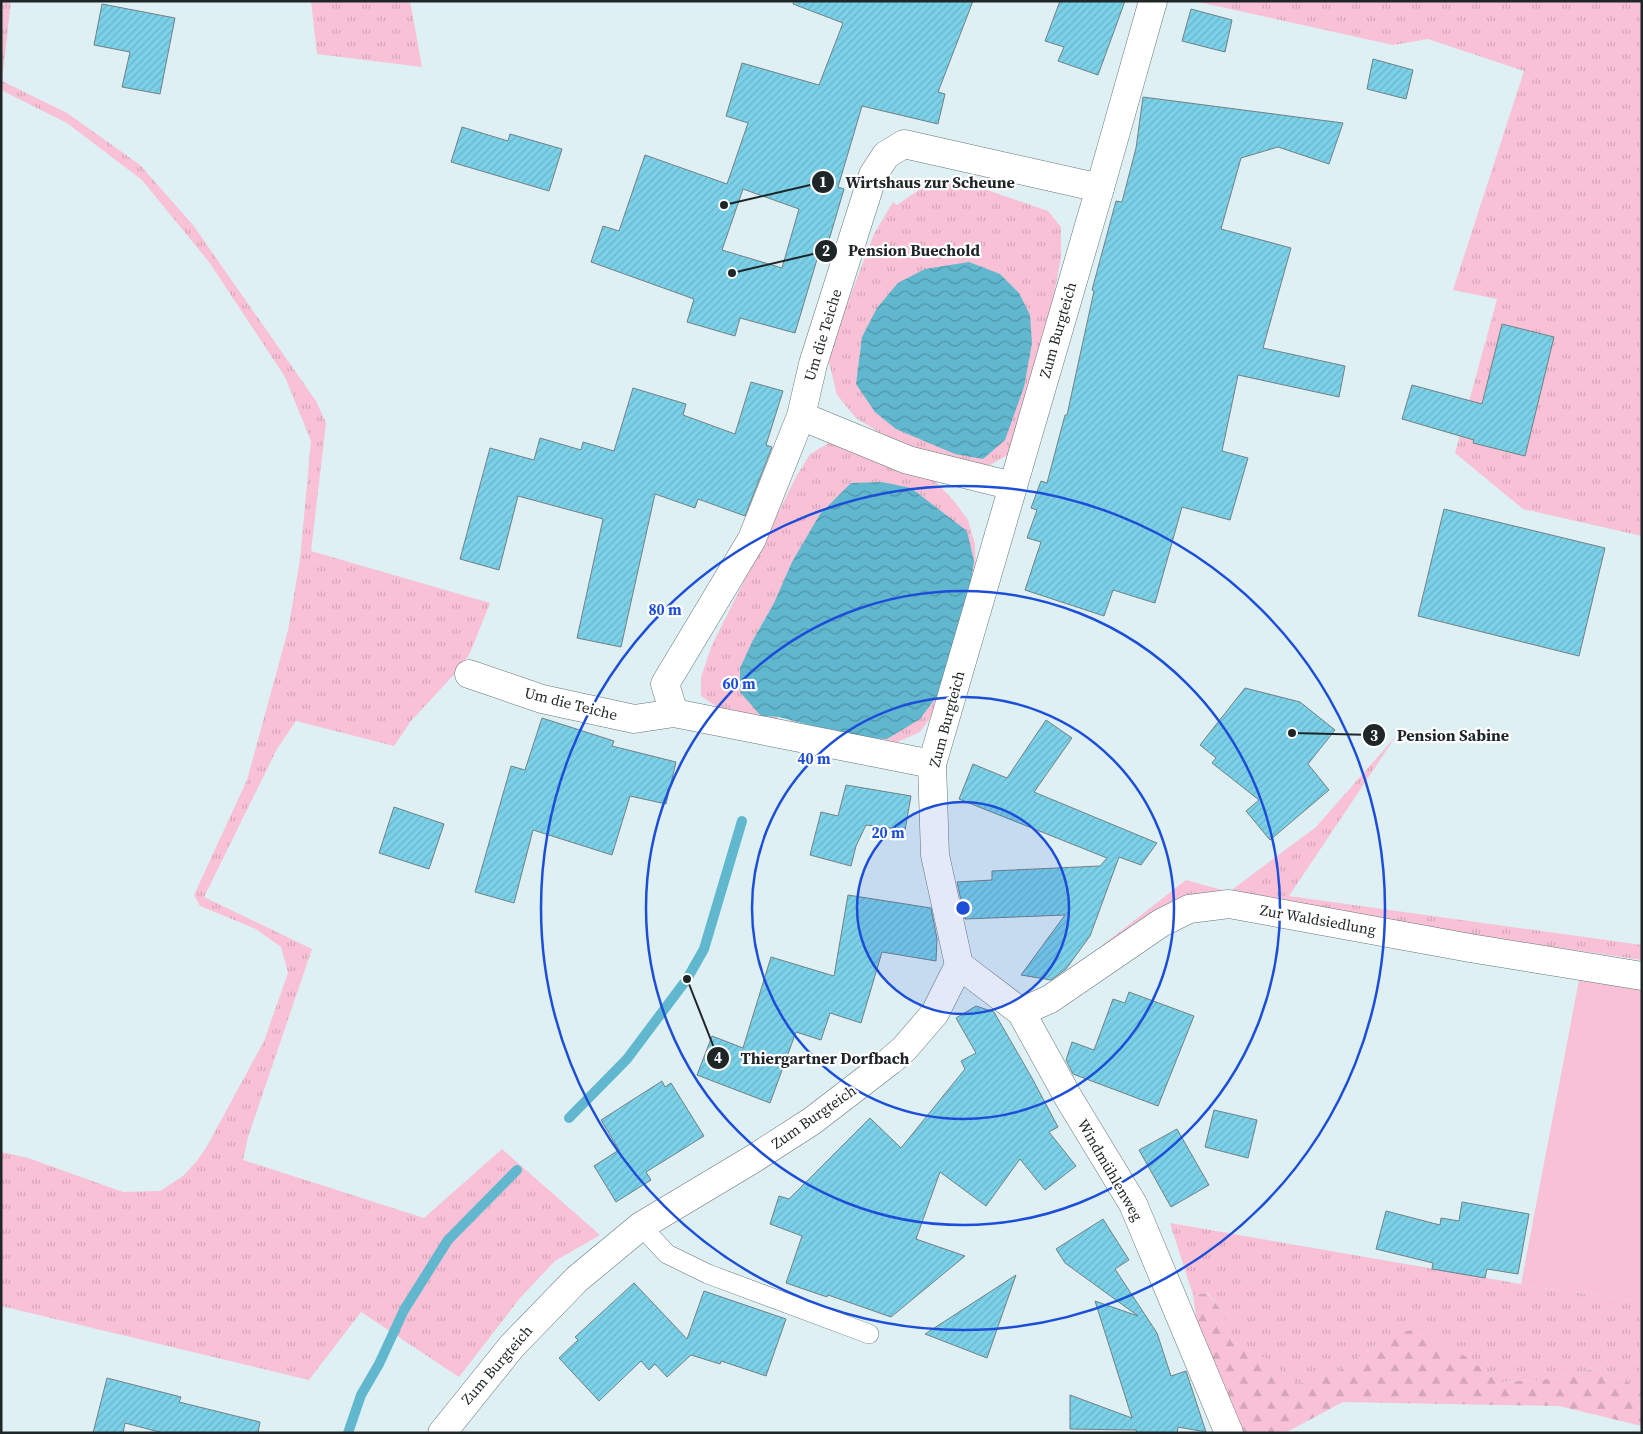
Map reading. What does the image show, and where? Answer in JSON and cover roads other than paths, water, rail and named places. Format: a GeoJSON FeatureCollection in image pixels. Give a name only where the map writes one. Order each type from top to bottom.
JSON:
{"type":"FeatureCollection","features":[{"type":"Feature","properties":{"kind":"street","name":"Zum Burgteich"},"geometry":{"type":"LineString","coordinates":[[442,1433],[512,1346],[577,1279],[641,1226],[753,1159],[812,1121],[904,1049],[935,1013],[959,965],[935,855],[932,764],[1100,188],[1152,1]]}},
{"type":"Feature","properties":{"kind":"street","name":"Um die Teiche"},"geometry":{"type":"LineString","coordinates":[[674,713],[665,684],[752,539],[801,416],[813,364],[873,175],[886,155],[904,144],[1100,188]]}},
{"type":"Feature","properties":{"kind":"street"},"geometry":{"type":"LineString","coordinates":[[801,416],[908,460],[1013,486]]}},
{"type":"Feature","properties":{"kind":"street","name":"Um die Teiche"},"geometry":{"type":"LineString","coordinates":[[469,674],[542,699],[634,719],[674,713],[932,764]]}},
{"type":"Feature","properties":{"kind":"street","name":"Zur Waldsiedlung"},"geometry":{"type":"LineString","coordinates":[[1021,1012],[1050,1000],[1160,923],[1189,909],[1229,904],[1470,948],[1642,976]]}},
{"type":"Feature","properties":{"kind":"street","name":"Windmühlenweg"},"geometry":{"type":"LineString","coordinates":[[959,965],[1021,1012],[1068,1097],[1133,1204],[1229,1433]]}},
{"type":"Feature","properties":{"kind":"lane"},"geometry":{"type":"LineString","coordinates":[[641,1226],[667,1254],[708,1274],[869,1334]]}},
{"type":"Feature","properties":{"kind":"water"},"geometry":{"type":"Polygon","coordinates":[[[969,262],[1000,274],[1019,293],[1030,315],[1032,343],[1024,387],[1005,440],[983,459],[955,454],[896,429],[875,412],[856,384],[862,337],[877,308],[898,283],[925,269],[969,262]]]}},
{"type":"Feature","properties":{"kind":"water"},"geometry":{"type":"Polygon","coordinates":[[[882,482],[911,488],[967,531],[974,561],[967,609],[943,688],[920,719],[887,739],[858,738],[779,717],[761,716],[740,692],[740,668],[774,603],[792,562],[820,514],[851,483],[882,482]]]}},
{"type":"Feature","properties":{"kind":"waterway"},"geometry":{"type":"LineString","coordinates":[[569,1118],[627,1059],[687,979],[704,949],[742,821]]}},
{"type":"Feature","properties":{"kind":"waterway"},"geometry":{"type":"LineString","coordinates":[[348,1433],[361,1395],[379,1364],[404,1310],[448,1240],[517,1170]]}},
{"type":"Feature","properties":{"kind":"place","name":"Wirtshaus zur Scheune"},"geometry":{"type":"Point","coordinates":[724,205]}},
{"type":"Feature","properties":{"kind":"place","name":"Pension Buechold"},"geometry":{"type":"Point","coordinates":[732,273]}},
{"type":"Feature","properties":{"kind":"place","name":"Pension Sabine"},"geometry":{"type":"Point","coordinates":[1292,733]}},
{"type":"Feature","properties":{"kind":"place","name":"Thiergartner Dorfbach"},"geometry":{"type":"Point","coordinates":[687,979]}}]}
